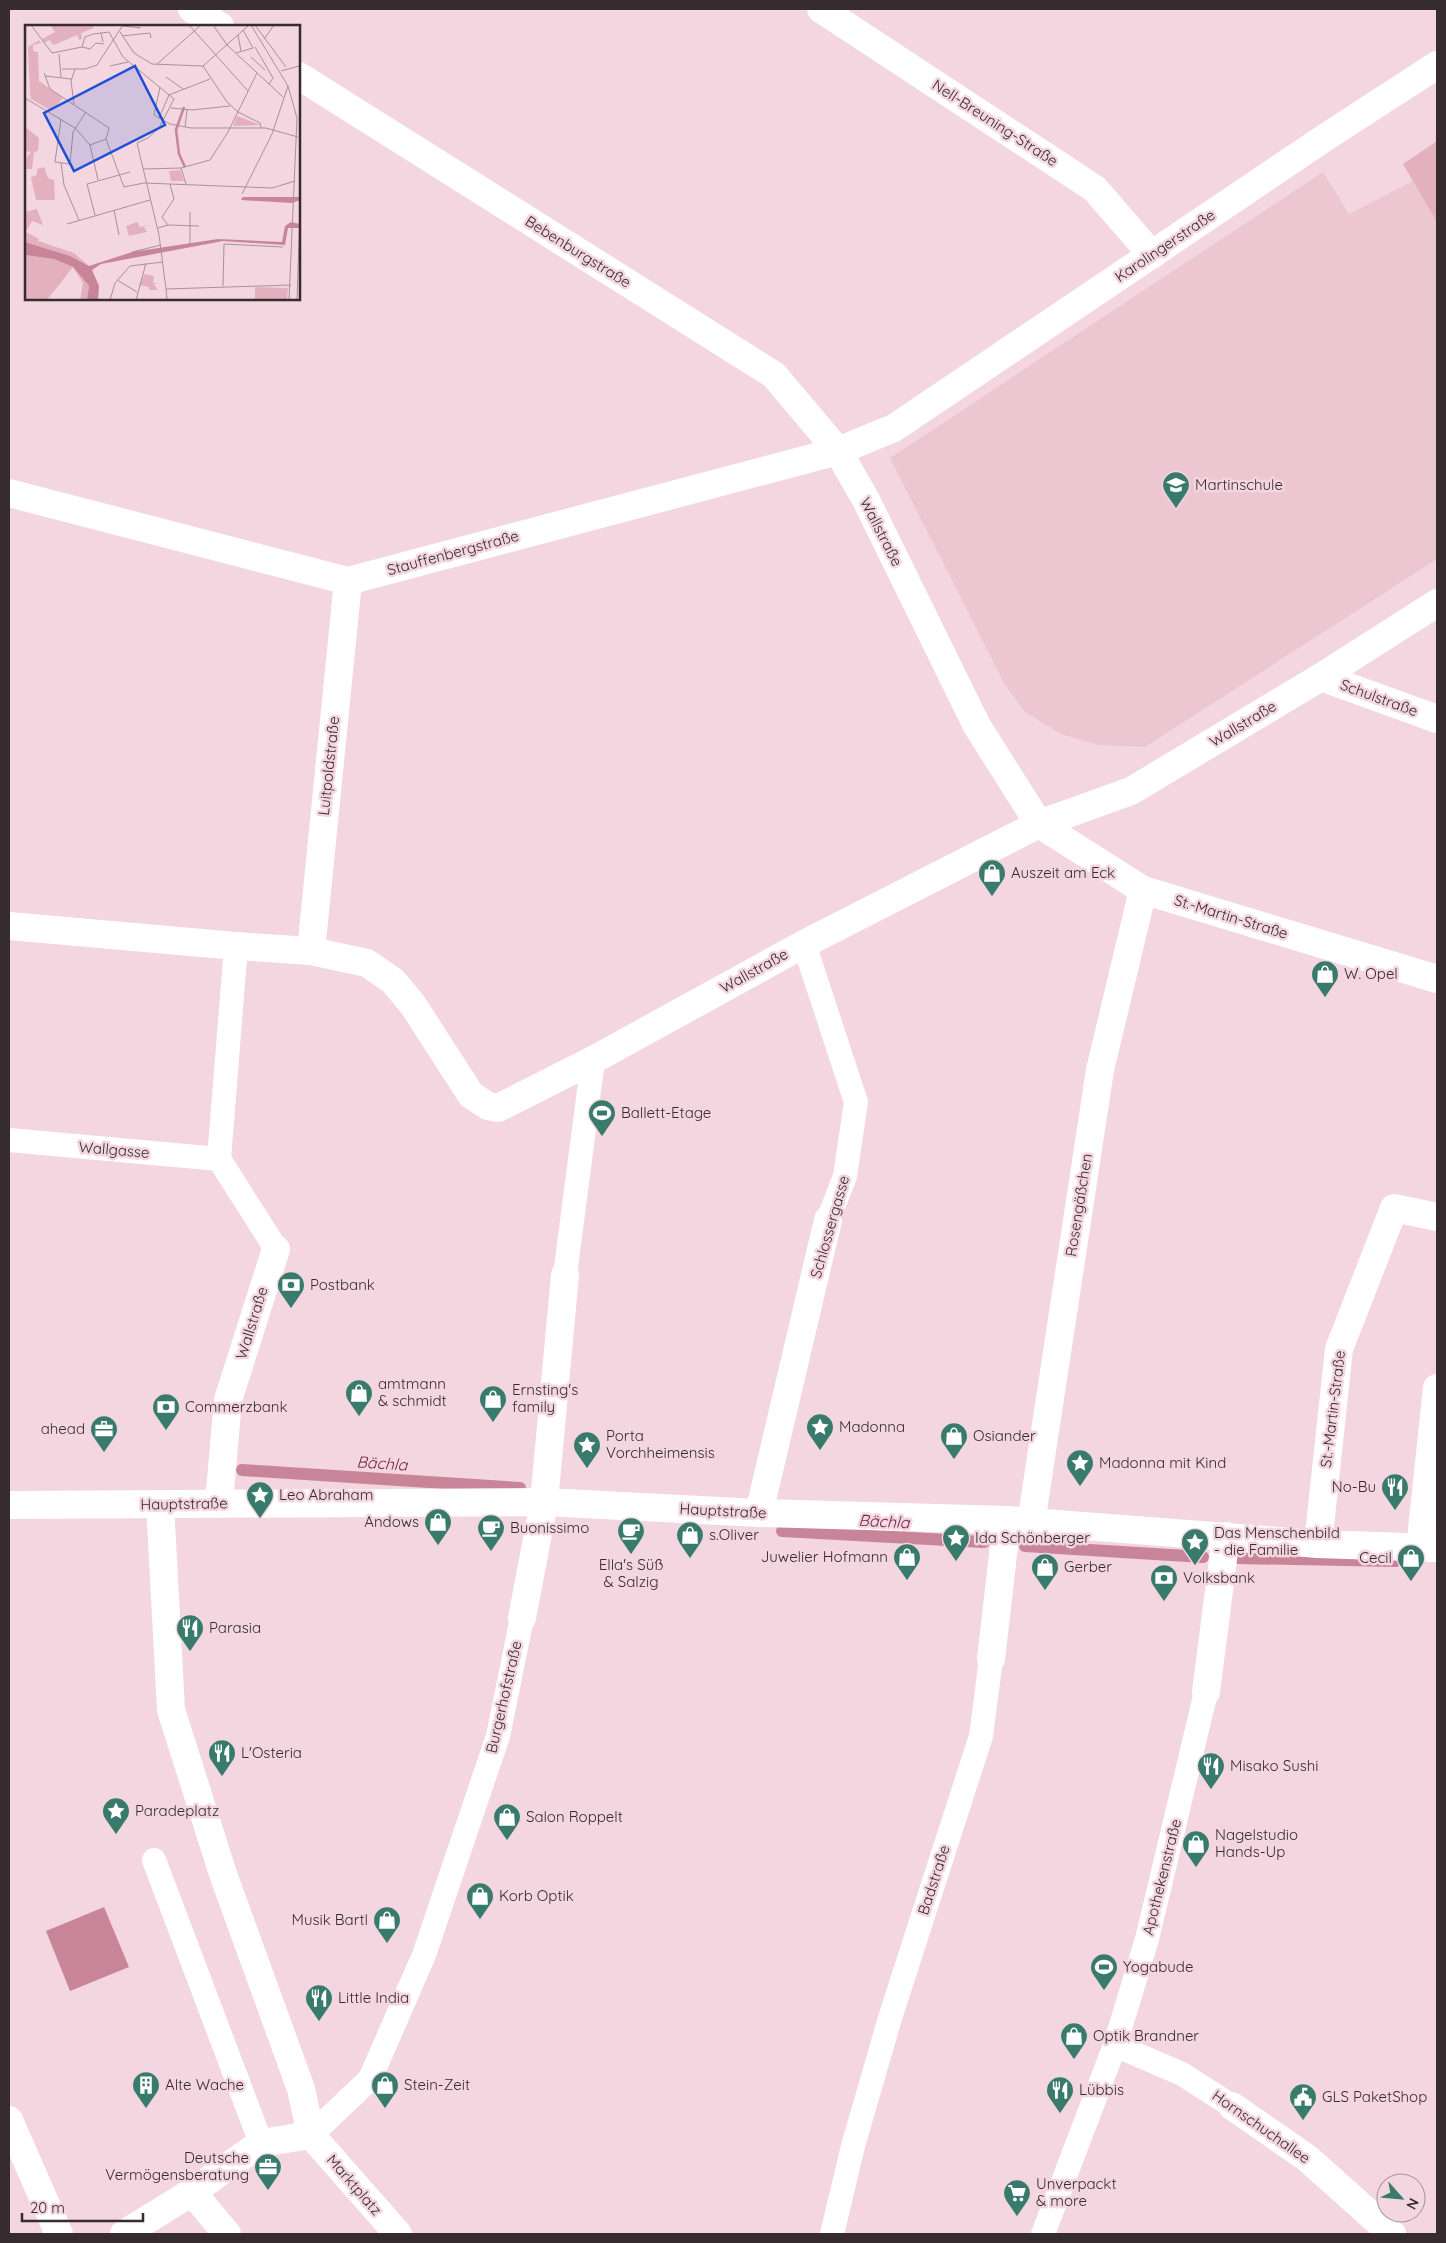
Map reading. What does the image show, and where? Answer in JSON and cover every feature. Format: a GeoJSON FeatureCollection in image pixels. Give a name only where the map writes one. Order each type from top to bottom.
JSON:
{"type":"FeatureCollection","features":[{"type":"Feature","properties":{"kind":"street"},"geometry":{"type":"LineString","coordinates":[[192,9],[218,25]]}},
{"type":"Feature","properties":{"kind":"street","name":"Nell-Breuning-Straße"},"geometry":{"type":"LineString","coordinates":[[821,9],[1096,189],[1152,255]]}},
{"type":"Feature","properties":{"kind":"street","name":"Karolingerstraße"},"geometry":{"type":"LineString","coordinates":[[894,428],[1328,135],[1437,65]]}},
{"type":"Feature","properties":{"kind":"street","name":"Bebenburgstraße"},"geometry":{"type":"LineString","coordinates":[[300,77],[774,375],[838,451]]}},
{"type":"Feature","properties":{"kind":"street","name":"Stauffenbergstraße"},"geometry":{"type":"LineString","coordinates":[[9,493],[348,581],[838,451],[894,428]]}},
{"type":"Feature","properties":{"kind":"street","name":"Wallstraße"},"geometry":{"type":"LineString","coordinates":[[838,451],[866,500],[977,726],[1039,824]]}},
{"type":"Feature","properties":{"kind":"street","name":"Luitpoldstraße"},"geometry":{"type":"LineString","coordinates":[[311,951],[348,581]]}},
{"type":"Feature","properties":{"kind":"street","name":"Wallstraße"},"geometry":{"type":"LineString","coordinates":[[311,951],[367,963],[393,981],[413,1005],[471,1095],[488,1106],[498,1108],[593,1060],[804,944],[1039,824],[1131,791],[1321,677],[1437,603]]}},
{"type":"Feature","properties":{"kind":"street","name":"Schulstraße"},"geometry":{"type":"LineString","coordinates":[[1321,677],[1437,719]]}},
{"type":"Feature","properties":{"kind":"street","name":"St.-Martin-Straße"},"geometry":{"type":"LineString","coordinates":[[1039,824],[1143,890],[1437,979]]}},
{"type":"Feature","properties":{"kind":"street","name":"Rosengäßchen"},"geometry":{"type":"LineString","coordinates":[[1019,1522],[1100,1070],[1143,890]]}},
{"type":"Feature","properties":{"kind":"street"},"geometry":{"type":"LineString","coordinates":[[9,926],[311,951]]}},
{"type":"Feature","properties":{"kind":"street","name":"St.-Martin-Straße"},"geometry":{"type":"LineString","coordinates":[[1318,1544],[1339,1349],[1394,1208],[1437,1217]]}},
{"type":"Feature","properties":{"kind":"street","name":"Schlossergasse"},"geometry":{"type":"LineString","coordinates":[[759,1513],[828,1220]]}},
{"type":"Feature","properties":{"kind":"street","name":"Wallstraße"},"geometry":{"type":"LineString","coordinates":[[219,1502],[228,1400],[276,1248]]}},
{"type":"Feature","properties":{"kind":"street","name":"Burgerhofstraße"},"geometry":{"type":"LineString","coordinates":[[522,1618],[544,1502],[565,1275]]}},
{"type":"Feature","properties":{"kind":"street"},"geometry":{"type":"LineString","coordinates":[[1429,1548],[1437,1388]]}},
{"type":"Feature","properties":{"kind":"street","name":"Hauptstraße"},"geometry":{"type":"LineString","coordinates":[[9,1505],[219,1502],[544,1502],[759,1513],[1019,1522],[1318,1544],[1429,1548]]}},
{"type":"Feature","properties":{"kind":"street"},"geometry":{"type":"LineString","coordinates":[[124,2234],[192,2192],[260,2143],[311,2135],[301,2089],[223,1874],[171,1710],[160,1504]]}},
{"type":"Feature","properties":{"kind":"street","name":"Badstraße"},"geometry":{"type":"LineString","coordinates":[[991,1659],[1019,1522]]}},
{"type":"Feature","properties":{"kind":"street","name":"Apothekenstraße"},"geometry":{"type":"LineString","coordinates":[[1206,1692],[1226,1536]]}},
{"type":"Feature","properties":{"kind":"street","name":"Hornschuchallee"},"geometry":{"type":"LineString","coordinates":[[1232,2106],[1307,2158],[1392,2234]]}},
{"type":"Feature","properties":{"kind":"street"},"geometry":{"type":"LineString","coordinates":[[9,2120],[59,2234]]}},
{"type":"Feature","properties":{"kind":"street","name":"Marktplatz"},"geometry":{"type":"LineString","coordinates":[[311,2135],[398,2234]]}},
{"type":"Feature","properties":{"kind":"street"},"geometry":{"type":"LineString","coordinates":[[192,2192],[227,2234]]}},
{"type":"Feature","properties":{"kind":"lane","name":"Schlossergasse"},"geometry":{"type":"LineString","coordinates":[[804,944],[856,1102],[845,1176],[828,1220]]}},
{"type":"Feature","properties":{"kind":"lane"},"geometry":{"type":"LineString","coordinates":[[219,1159],[236,946]]}},
{"type":"Feature","properties":{"kind":"lane"},"geometry":{"type":"LineString","coordinates":[[565,1275],[593,1060]]}},
{"type":"Feature","properties":{"kind":"lane","name":"Wallgasse"},"geometry":{"type":"LineString","coordinates":[[9,1140],[219,1159]]}},
{"type":"Feature","properties":{"kind":"lane","name":"Wallstraße"},"geometry":{"type":"LineString","coordinates":[[219,1159],[276,1248]]}},
{"type":"Feature","properties":{"kind":"lane","name":"Burgerhofstraße"},"geometry":{"type":"LineString","coordinates":[[311,2135],[370,2078],[424,1955],[498,1736],[522,1618]]}},
{"type":"Feature","properties":{"kind":"lane","name":"Badstraße"},"geometry":{"type":"LineString","coordinates":[[832,2234],[853,2146],[888,2027],[981,1736],[991,1659]]}},
{"type":"Feature","properties":{"kind":"lane","name":"Apothekenstraße"},"geometry":{"type":"LineString","coordinates":[[1043,2234],[1115,2045],[1147,1938],[1206,1692]]}},
{"type":"Feature","properties":{"kind":"lane"},"geometry":{"type":"LineString","coordinates":[[154,1860],[260,2143]]}},
{"type":"Feature","properties":{"kind":"lane","name":"Hornschuchallee"},"geometry":{"type":"LineString","coordinates":[[1115,2045],[1182,2074],[1232,2106]]}},
{"type":"Feature","properties":{"kind":"shaded area"},"geometry":{"type":"Polygon","coordinates":[[[1437,141],[1437,222],[1403,164],[1437,141]]]}},
{"type":"Feature","properties":{"kind":"shaded area","name":"Martinschule"},"geometry":{"type":"Polygon","coordinates":[[[1323,172],[1349,214],[1413,181],[1437,222],[1437,559],[1145,747],[1099,745],[1061,734],[1025,712],[1005,685],[890,458],[1323,172]]]}},
{"type":"Feature","properties":{"kind":"shaded area"},"geometry":{"type":"Polygon","coordinates":[[[104,1907],[129,1967],[70,1991],[46,1931],[104,1907]]]}},
{"type":"Feature","properties":{"kind":"waterway","name":"Bächla"},"geometry":{"type":"LineString","coordinates":[[242,1470],[520,1488]]}},
{"type":"Feature","properties":{"kind":"waterway","name":"Bächla"},"geometry":{"type":"LineString","coordinates":[[782,1531],[984,1542]]}},
{"type":"Feature","properties":{"kind":"waterway","name":"Bächla"},"geometry":{"type":"LineString","coordinates":[[1025,1546],[1203,1557]]}},
{"type":"Feature","properties":{"kind":"waterway","name":"Bächla"},"geometry":{"type":"LineString","coordinates":[[1238,1558],[1396,1561]]}},
{"type":"Feature","properties":{"kind":"place","name":"Martinschule"},"geometry":{"type":"Point","coordinates":[1176,509]}},
{"type":"Feature","properties":{"kind":"place","name":"Auszeit am Eck"},"geometry":{"type":"Point","coordinates":[992,897]}},
{"type":"Feature","properties":{"kind":"place","name":"W. Opel"},"geometry":{"type":"Point","coordinates":[1325,998]}},
{"type":"Feature","properties":{"kind":"place","name":"Ballett-Etage"},"geometry":{"type":"Point","coordinates":[602,1137]}},
{"type":"Feature","properties":{"kind":"place","name":"Postbank"},"geometry":{"type":"Point","coordinates":[291,1309]}},
{"type":"Feature","properties":{"kind":"place","name":"amtmann & schmidt"},"geometry":{"type":"Point","coordinates":[359,1417]}},
{"type":"Feature","properties":{"kind":"place","name":"Ernsting's family"},"geometry":{"type":"Point","coordinates":[493,1423]}},
{"type":"Feature","properties":{"kind":"place","name":"Commerzbank"},"geometry":{"type":"Point","coordinates":[166,1431]}},
{"type":"Feature","properties":{"kind":"place","name":"Madonna"},"geometry":{"type":"Point","coordinates":[820,1451]}},
{"type":"Feature","properties":{"kind":"place","name":"ahead"},"geometry":{"type":"Point","coordinates":[104,1453]}},
{"type":"Feature","properties":{"kind":"place","name":"Osiander"},"geometry":{"type":"Point","coordinates":[954,1460]}},
{"type":"Feature","properties":{"kind":"place","name":"Porta Vorchheimensis"},"geometry":{"type":"Point","coordinates":[587,1469]}},
{"type":"Feature","properties":{"kind":"place","name":"Madonna mit Kind"},"geometry":{"type":"Point","coordinates":[1080,1487]}},
{"type":"Feature","properties":{"kind":"place","name":"No-Bu"},"geometry":{"type":"Point","coordinates":[1395,1511]}},
{"type":"Feature","properties":{"kind":"place","name":"Leo Abraham"},"geometry":{"type":"Point","coordinates":[260,1519]}},
{"type":"Feature","properties":{"kind":"place","name":"Andows"},"geometry":{"type":"Point","coordinates":[438,1546]}},
{"type":"Feature","properties":{"kind":"place","name":"Buonissimo"},"geometry":{"type":"Point","coordinates":[491,1552]}},
{"type":"Feature","properties":{"kind":"place","name":"Ella's Süß & Salzig"},"geometry":{"type":"Point","coordinates":[631,1555]}},
{"type":"Feature","properties":{"kind":"place","name":"s.Oliver"},"geometry":{"type":"Point","coordinates":[690,1559]}},
{"type":"Feature","properties":{"kind":"place","name":"Ida Schönberger"},"geometry":{"type":"Point","coordinates":[956,1562]}},
{"type":"Feature","properties":{"kind":"place","name":"Das Menschenbild - die Familie"},"geometry":{"type":"Point","coordinates":[1195,1566]}},
{"type":"Feature","properties":{"kind":"place","name":"Juwelier Hofmann"},"geometry":{"type":"Point","coordinates":[907,1581]}},
{"type":"Feature","properties":{"kind":"place","name":"Cecil"},"geometry":{"type":"Point","coordinates":[1411,1582]}},
{"type":"Feature","properties":{"kind":"place","name":"Gerber"},"geometry":{"type":"Point","coordinates":[1045,1591]}},
{"type":"Feature","properties":{"kind":"place","name":"Volksbank"},"geometry":{"type":"Point","coordinates":[1164,1602]}},
{"type":"Feature","properties":{"kind":"place","name":"Parasia"},"geometry":{"type":"Point","coordinates":[190,1652]}},
{"type":"Feature","properties":{"kind":"place","name":"L'Osteria"},"geometry":{"type":"Point","coordinates":[222,1777]}},
{"type":"Feature","properties":{"kind":"place","name":"Misako Sushi"},"geometry":{"type":"Point","coordinates":[1211,1790]}},
{"type":"Feature","properties":{"kind":"place","name":"Paradeplatz"},"geometry":{"type":"Point","coordinates":[116,1835]}},
{"type":"Feature","properties":{"kind":"place","name":"Salon Roppelt"},"geometry":{"type":"Point","coordinates":[507,1841]}},
{"type":"Feature","properties":{"kind":"place","name":"Nagelstudio Hands-Up"},"geometry":{"type":"Point","coordinates":[1196,1868]}},
{"type":"Feature","properties":{"kind":"place","name":"Korb Optik"},"geometry":{"type":"Point","coordinates":[480,1920]}},
{"type":"Feature","properties":{"kind":"place","name":"Musik Bartl"},"geometry":{"type":"Point","coordinates":[387,1944]}},
{"type":"Feature","properties":{"kind":"place","name":"Yogabude"},"geometry":{"type":"Point","coordinates":[1104,1991]}},
{"type":"Feature","properties":{"kind":"place","name":"Little India"},"geometry":{"type":"Point","coordinates":[319,2022]}},
{"type":"Feature","properties":{"kind":"place","name":"Optik Brandner"},"geometry":{"type":"Point","coordinates":[1074,2060]}},
{"type":"Feature","properties":{"kind":"place","name":"Alte Wache"},"geometry":{"type":"Point","coordinates":[146,2109]}},
{"type":"Feature","properties":{"kind":"place","name":"Stein-Zeit"},"geometry":{"type":"Point","coordinates":[385,2109]}},
{"type":"Feature","properties":{"kind":"place","name":"Lübbis"},"geometry":{"type":"Point","coordinates":[1060,2114]}},
{"type":"Feature","properties":{"kind":"place","name":"GLS PaketShop"},"geometry":{"type":"Point","coordinates":[1303,2121]}},
{"type":"Feature","properties":{"kind":"place","name":"Deutsche Vermögensberatung"},"geometry":{"type":"Point","coordinates":[268,2191]}},
{"type":"Feature","properties":{"kind":"place","name":"Unverpackt & more"},"geometry":{"type":"Point","coordinates":[1017,2217]}}]}
